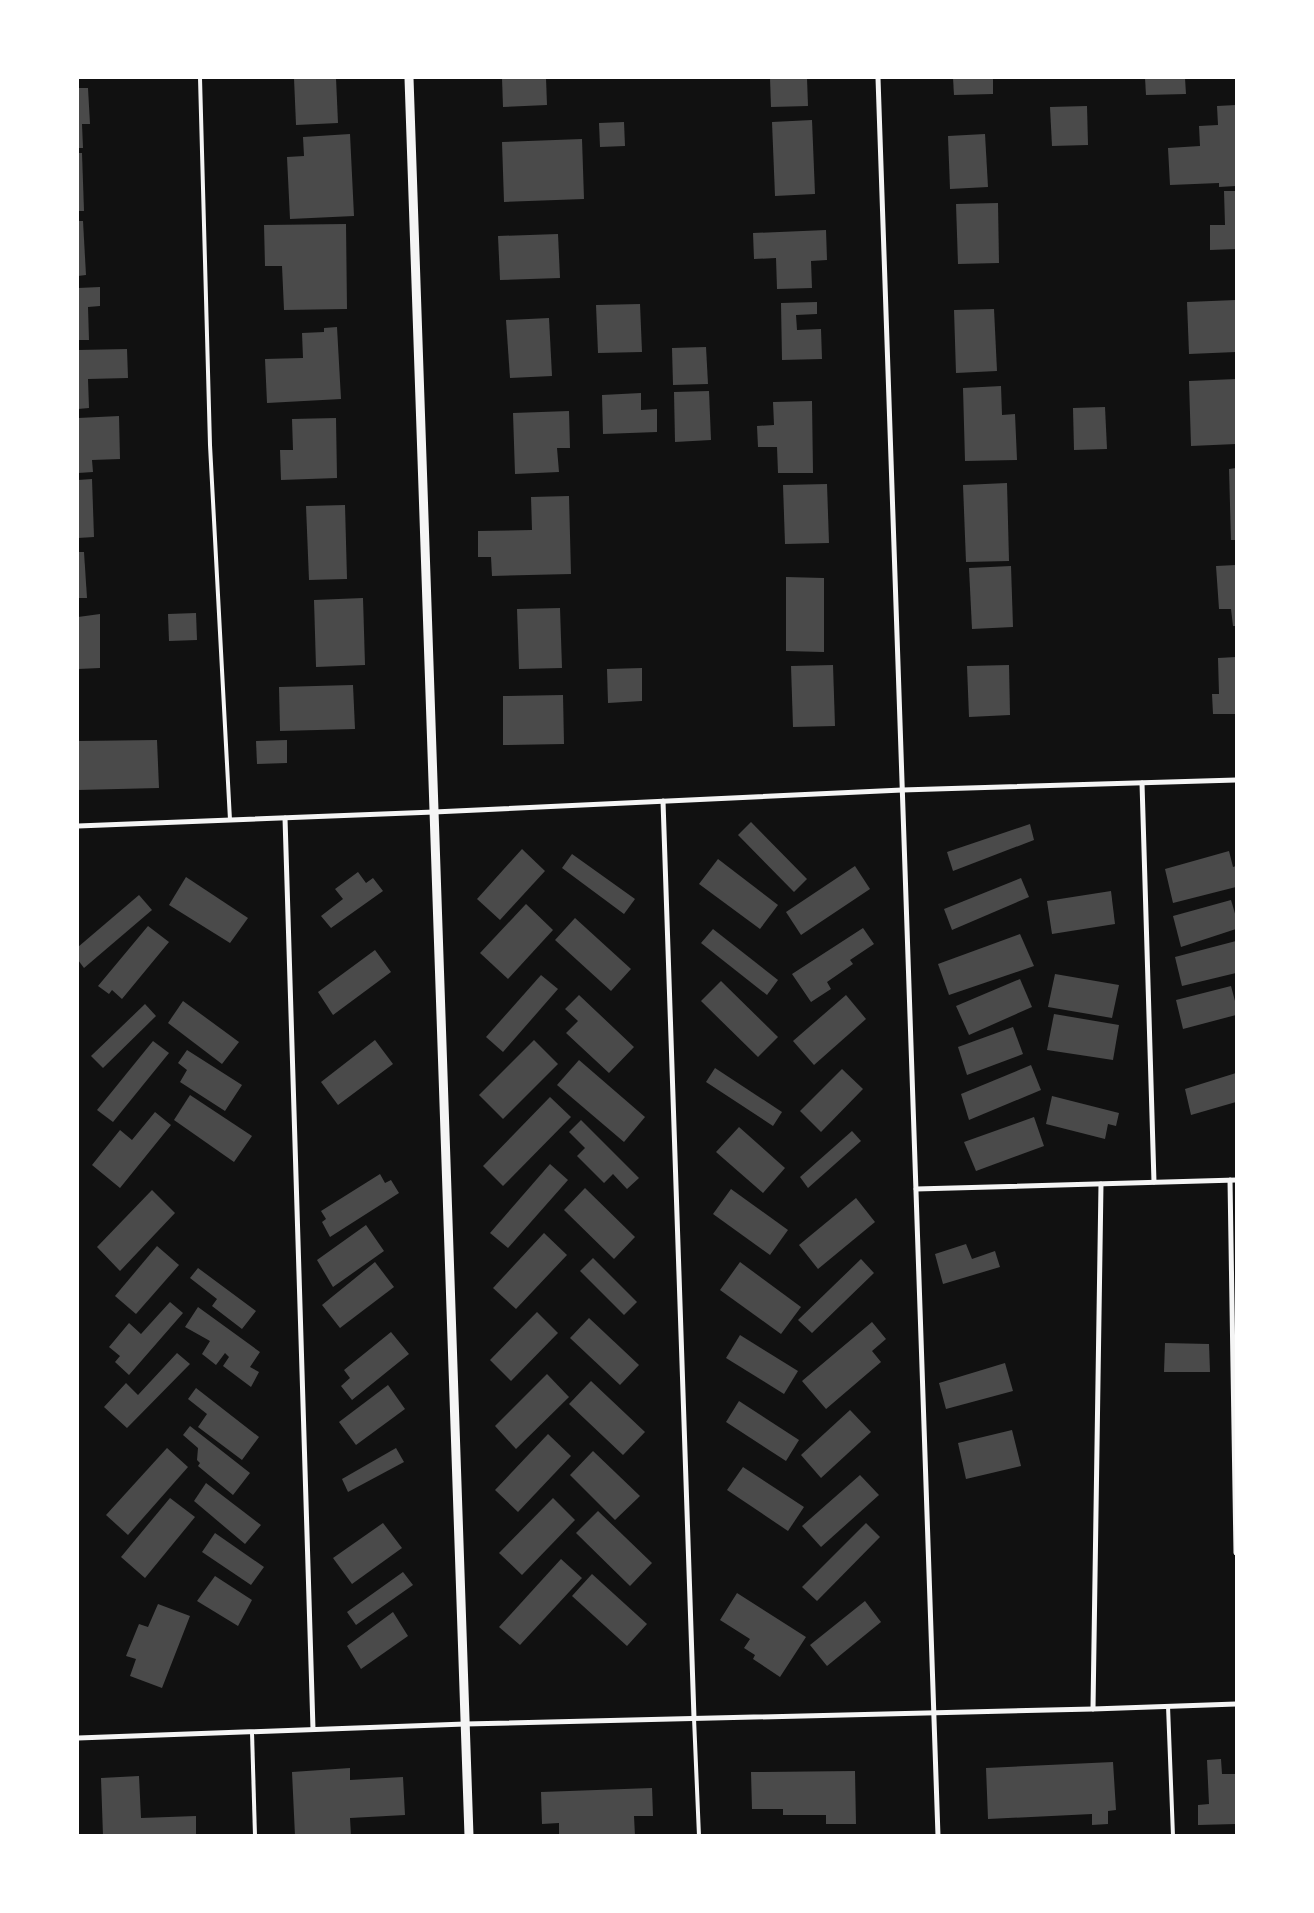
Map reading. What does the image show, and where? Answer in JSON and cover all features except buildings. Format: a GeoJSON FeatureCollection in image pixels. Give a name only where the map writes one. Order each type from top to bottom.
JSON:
{"type":"FeatureCollection","features":[{"type":"Feature","properties":{"kind":"street"},"geometry":{"type":"LineString","coordinates":[[409,78],[469,1836]]}},
{"type":"Feature","properties":{"kind":"street"},"geometry":{"type":"LineString","coordinates":[[878,78],[938,1836]]}},
{"type":"Feature","properties":{"kind":"street"},"geometry":{"type":"LineString","coordinates":[[78,826],[434,812],[902,790],[1236,780]]}},
{"type":"Feature","properties":{"kind":"street"},"geometry":{"type":"LineString","coordinates":[[1142,783],[1154,1182]]}},
{"type":"Feature","properties":{"kind":"street"},"geometry":{"type":"LineString","coordinates":[[663,801],[694,1718]]}},
{"type":"Feature","properties":{"kind":"street"},"geometry":{"type":"LineString","coordinates":[[286,818],[312,1729]]}},
{"type":"Feature","properties":{"kind":"street"},"geometry":{"type":"LineString","coordinates":[[916,1189],[1233,1180],[1236,1553]]}},
{"type":"Feature","properties":{"kind":"street"},"geometry":{"type":"LineString","coordinates":[[1094,1709],[1101,1184]]}},
{"type":"Feature","properties":{"kind":"street"},"geometry":{"type":"LineString","coordinates":[[78,1738],[465,1724],[1236,1704]]}},
{"type":"Feature","properties":{"kind":"lane"},"geometry":{"type":"LineString","coordinates":[[200,78],[210,445],[230,820]]}},
{"type":"Feature","properties":{"kind":"lane"},"geometry":{"type":"LineString","coordinates":[[1168,1706],[1173,1836]]}},
{"type":"Feature","properties":{"kind":"lane"},"geometry":{"type":"LineString","coordinates":[[694,1718],[700,1836]]}},
{"type":"Feature","properties":{"kind":"lane"},"geometry":{"type":"LineString","coordinates":[[252,1732],[255,1836]]}}]}
